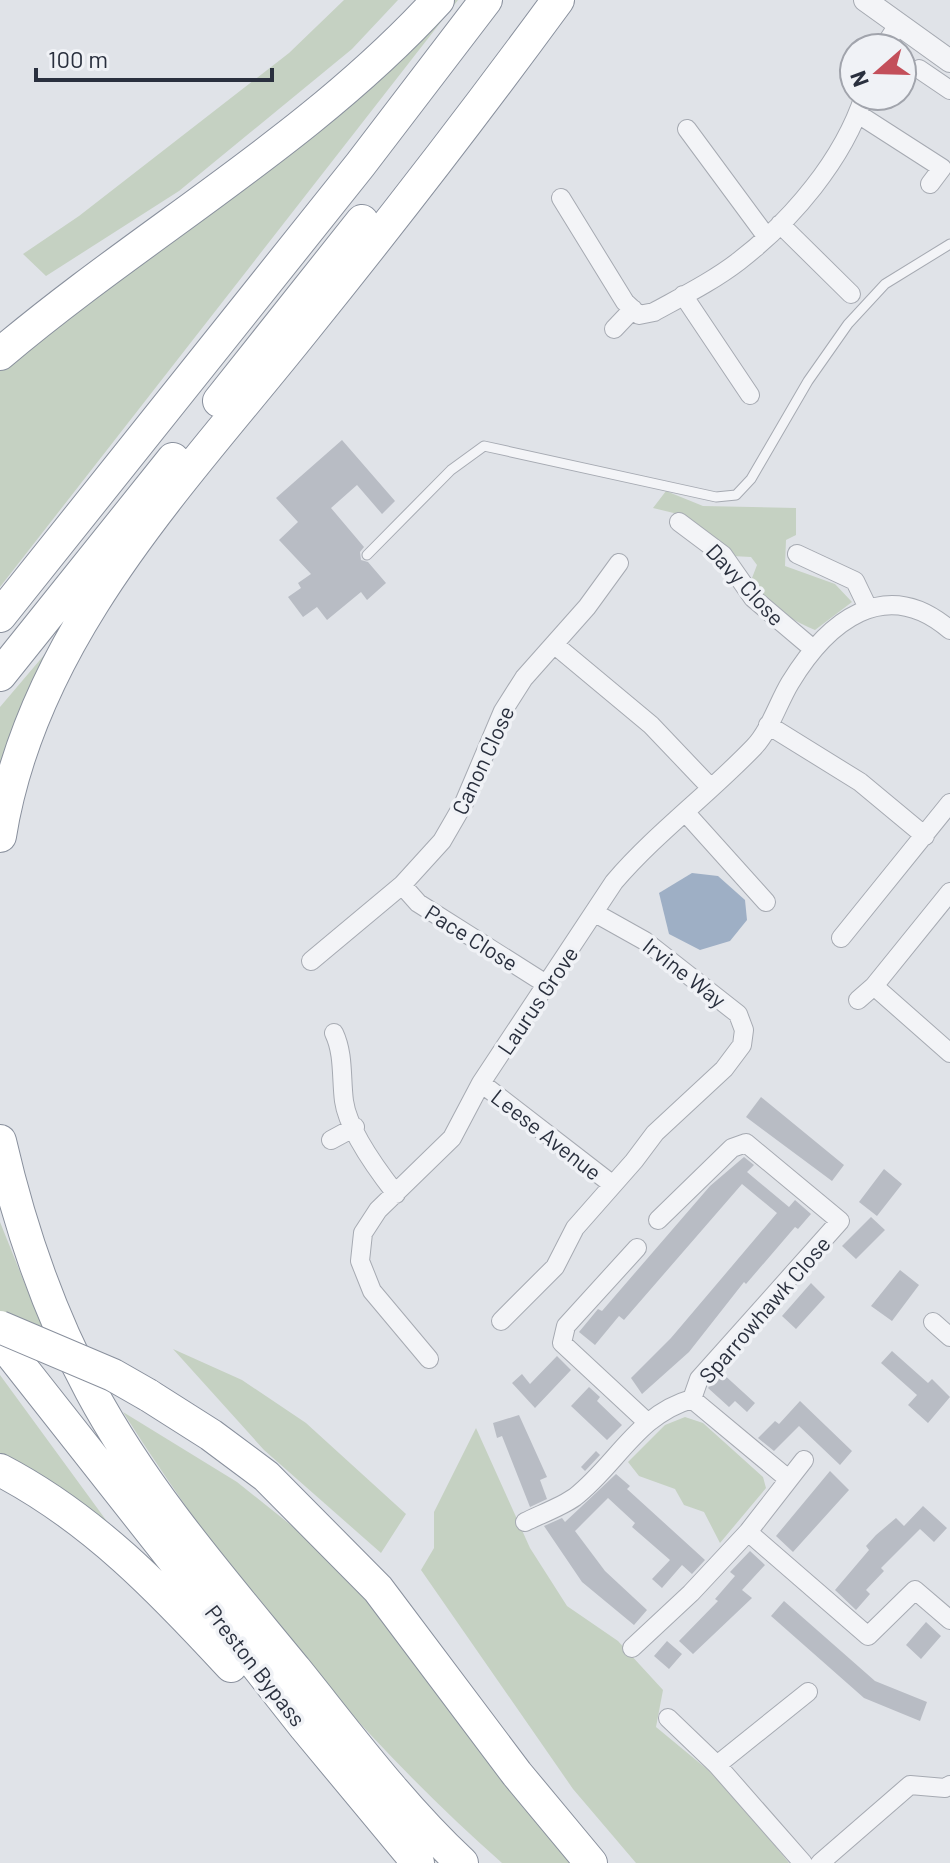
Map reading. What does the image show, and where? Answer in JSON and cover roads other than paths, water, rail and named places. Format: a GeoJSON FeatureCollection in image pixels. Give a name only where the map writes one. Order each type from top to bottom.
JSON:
{"type":"FeatureCollection","features":[{"type":"Feature","properties":{"kind":"highway"},"geometry":{"type":"LineString","coordinates":[[338,93],[423,0]]}},
{"type":"Feature","properties":{"kind":"highway"},"geometry":{"type":"LineString","coordinates":[[0,354],[221,189],[338,93],[411,29],[438,0]]}},
{"type":"Feature","properties":{"kind":"highway"},"geometry":{"type":"LineString","coordinates":[[0,616],[369,153],[486,0]]}},
{"type":"Feature","properties":{"kind":"highway"},"geometry":{"type":"LineString","coordinates":[[0,675],[463,95],[533,0]]}},
{"type":"Feature","properties":{"kind":"highway"},"geometry":{"type":"LineString","coordinates":[[0,836],[10,787],[33,717],[89,608],[194,468],[480,107],[558,0]]}},
{"type":"Feature","properties":{"kind":"highway","name":"Preston Bypass"},"geometry":{"type":"LineString","coordinates":[[0,1141],[21,1224],[54,1312],[91,1391],[152,1484],[301,1677],[410,1810],[458,1858]]}},
{"type":"Feature","properties":{"kind":"highway"},"geometry":{"type":"LineString","coordinates":[[0,1327],[113,1375],[211,1435],[266,1476],[378,1589],[517,1774],[591,1863]]}},
{"type":"Feature","properties":{"kind":"highway","name":"Preston Bypass"},"geometry":{"type":"LineString","coordinates":[[0,1340],[417,1863]]}},
{"type":"Feature","properties":{"kind":"highway"},"geometry":{"type":"LineString","coordinates":[[0,1470],[89,1525],[153,1582],[291,1736],[417,1863]]}},
{"type":"Feature","properties":{"kind":"street"},"geometry":{"type":"LineString","coordinates":[[865,0],[950,61]]}},
{"type":"Feature","properties":{"kind":"street"},"geometry":{"type":"LineString","coordinates":[[893,32],[898,25]]}},
{"type":"Feature","properties":{"kind":"street"},"geometry":{"type":"LineString","coordinates":[[919,69],[950,90]]}},
{"type":"Feature","properties":{"kind":"street"},"geometry":{"type":"LineString","coordinates":[[561,198],[573,235],[633,309],[639,315],[654,312],[739,261],[773,230],[836,157],[858,112]]}},
{"type":"Feature","properties":{"kind":"street"},"geometry":{"type":"LineString","coordinates":[[871,112],[946,165],[930,184]]}},
{"type":"Feature","properties":{"kind":"street"},"geometry":{"type":"LineString","coordinates":[[687,129],[773,230],[851,294]]}},
{"type":"Feature","properties":{"kind":"street"},"geometry":{"type":"LineString","coordinates":[[683,295],[750,395]]}},
{"type":"Feature","properties":{"kind":"street"},"geometry":{"type":"LineString","coordinates":[[614,329],[633,309]]}},
{"type":"Feature","properties":{"kind":"street","name":"Davy Close"},"geometry":{"type":"LineString","coordinates":[[679,522],[723,555],[753,598],[812,648]]}},
{"type":"Feature","properties":{"kind":"street"},"geometry":{"type":"LineString","coordinates":[[797,554],[855,581],[868,608]]}},
{"type":"Feature","properties":{"kind":"street","name":"Canon Close"},"geometry":{"type":"LineString","coordinates":[[442,841],[464,803],[503,711],[524,678],[555,645],[619,563]]}},
{"type":"Feature","properties":{"kind":"street","name":"Laurus Grove"},"geometry":{"type":"LineString","coordinates":[[429,1359],[351,1263],[363,1233],[378,1210],[452,1138],[481,1083],[614,882],[637,855],[686,813],[757,743],[812,648],[839,624],[868,608],[911,605],[935,617],[950,630]]}},
{"type":"Feature","properties":{"kind":"street"},"geometry":{"type":"LineString","coordinates":[[555,645],[651,725],[711,788]]}},
{"type":"Feature","properties":{"kind":"street"},"geometry":{"type":"LineString","coordinates":[[768,725],[860,782],[925,836]]}},
{"type":"Feature","properties":{"kind":"street"},"geometry":{"type":"LineString","coordinates":[[841,938],[950,803]]}},
{"type":"Feature","properties":{"kind":"street"},"geometry":{"type":"LineString","coordinates":[[686,813],[766,902]]}},
{"type":"Feature","properties":{"kind":"street","name":"Pace Close"},"geometry":{"type":"LineString","coordinates":[[311,961],[402,885],[442,841]]}},
{"type":"Feature","properties":{"kind":"street","name":"Pace Close"},"geometry":{"type":"LineString","coordinates":[[402,885],[418,903],[546,984]]}},
{"type":"Feature","properties":{"kind":"street"},"geometry":{"type":"LineString","coordinates":[[858,1000],[874,986],[950,892]]}},
{"type":"Feature","properties":{"kind":"street","name":"Irvine Way"},"geometry":{"type":"LineString","coordinates":[[595,913],[645,941],[738,1014],[744,1030],[742,1045],[724,1069],[704,1087]]}},
{"type":"Feature","properties":{"kind":"street"},"geometry":{"type":"LineString","coordinates":[[874,986],[950,1053]]}},
{"type":"Feature","properties":{"kind":"street"},"geometry":{"type":"LineString","coordinates":[[334,1033],[339,1044],[344,1105],[374,1167],[396,1194]]}},
{"type":"Feature","properties":{"kind":"street","name":"Leese Avenue"},"geometry":{"type":"LineString","coordinates":[[481,1083],[613,1185]]}},
{"type":"Feature","properties":{"kind":"street","name":"Leese Avenue"},"geometry":{"type":"LineString","coordinates":[[501,1321],[555,1267],[575,1228],[655,1133],[704,1087]]}},
{"type":"Feature","properties":{"kind":"street"},"geometry":{"type":"LineString","coordinates":[[331,1140],[355,1127]]}},
{"type":"Feature","properties":{"kind":"street","name":"Sparrowhawk Close"},"geometry":{"type":"LineString","coordinates":[[658,1220],[732,1148],[746,1143],[840,1221],[699,1379],[692,1399]]}},
{"type":"Feature","properties":{"kind":"street"},"geometry":{"type":"LineString","coordinates":[[637,1248],[566,1326],[562,1343],[647,1422]]}},
{"type":"Feature","properties":{"kind":"street"},"geometry":{"type":"LineString","coordinates":[[933,1322],[950,1337]]}},
{"type":"Feature","properties":{"kind":"street"},"geometry":{"type":"LineString","coordinates":[[525,1522],[574,1498],[647,1422],[669,1406],[692,1399],[787,1478]]}},
{"type":"Feature","properties":{"kind":"street"},"geometry":{"type":"LineString","coordinates":[[632,1648],[691,1593],[748,1532],[804,1460]]}},
{"type":"Feature","properties":{"kind":"street"},"geometry":{"type":"LineString","coordinates":[[748,1532],[868,1636],[915,1590],[950,1620]]}},
{"type":"Feature","properties":{"kind":"street"},"geometry":{"type":"LineString","coordinates":[[717,1765],[808,1692]]}},
{"type":"Feature","properties":{"kind":"street"},"geometry":{"type":"LineString","coordinates":[[668,1718],[717,1765],[803,1863]]}},
{"type":"Feature","properties":{"kind":"street"},"geometry":{"type":"LineString","coordinates":[[820,1863],[910,1785],[945,1788],[950,1785]]}},
{"type":"Feature","properties":{"kind":"lane"},"geometry":{"type":"LineString","coordinates":[[367,555],[412,514],[451,470],[484,446],[716,497],[736,495],[751,479],[808,381],[848,324],[885,284],[950,244]]}},
{"type":"Feature","properties":{"kind":"water"},"geometry":{"type":"Polygon","coordinates":[[[692,873],[718,876],[745,900],[747,920],[730,941],[700,950],[669,934],[659,893],[692,873]]]}}]}
